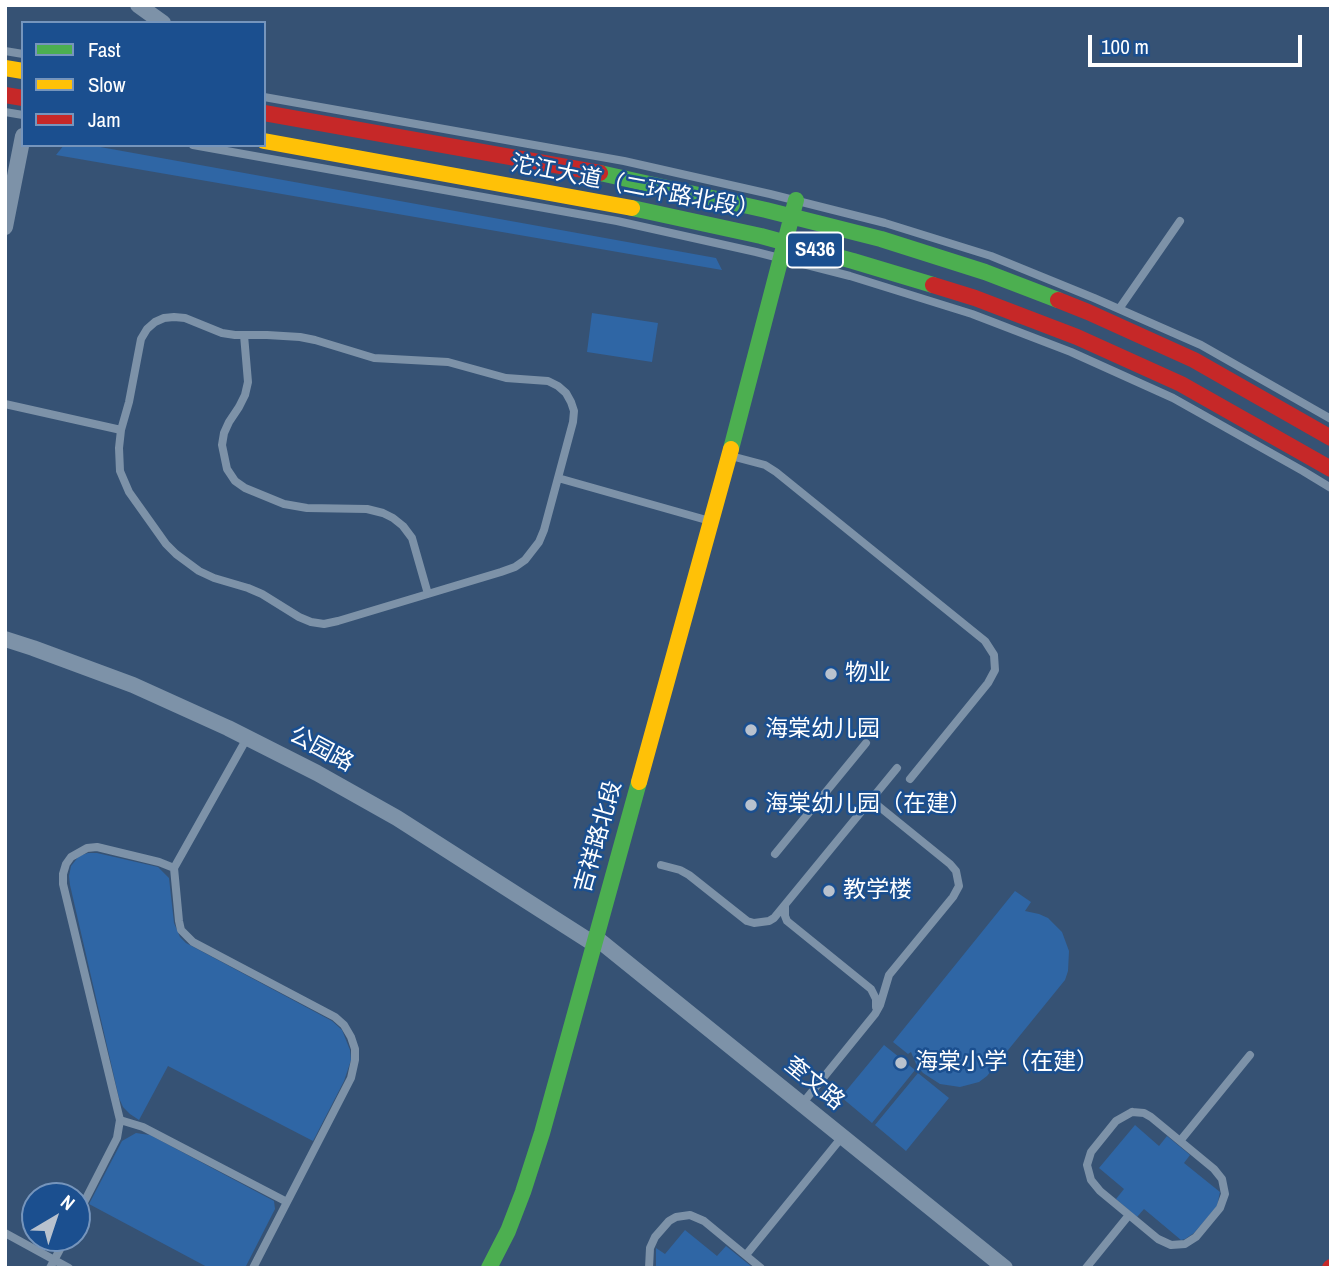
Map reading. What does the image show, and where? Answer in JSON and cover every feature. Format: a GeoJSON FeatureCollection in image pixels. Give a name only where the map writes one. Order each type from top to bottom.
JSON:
{"type":"FeatureCollection","features":[{"type":"Feature","properties":{"kind":"main road","name":"沱江大道（二环路北段）"},"geometry":{"type":"LineString","coordinates":[[266,113],[794,208],[985,272],[1088,312],[1194,360],[1331,438]]}},
{"type":"Feature","properties":{"kind":"main road","name":"沱江大道（二环路北段）"},"geometry":{"type":"LineString","coordinates":[[266,142],[619,205],[761,236],[784,250],[853,261],[975,298],[1077,337],[1181,384],[1331,469]]}},
{"type":"Feature","properties":{"kind":"main road","name":"吉祥路北段"},"geometry":{"type":"LineString","coordinates":[[489,1268],[508,1231],[542,1133],[741,413],[794,208]]}},
{"type":"Feature","properties":{"kind":"street"},"geometry":{"type":"LineString","coordinates":[[138,5],[160,21]]}},
{"type":"Feature","properties":{"kind":"street"},"geometry":{"type":"LineString","coordinates":[[5,227],[21,146]]}},
{"type":"Feature","properties":{"kind":"street","name":"公园路"},"geometry":{"type":"LineString","coordinates":[[5,639],[133,685],[247,738],[397,818],[594,940]]}},
{"type":"Feature","properties":{"kind":"street","name":"奎文路"},"geometry":{"type":"LineString","coordinates":[[594,940],[1005,1268]]}},
{"type":"Feature","properties":{"kind":"lane"},"geometry":{"type":"LineString","coordinates":[[266,97],[624,161],[794,208],[885,223],[991,256],[1201,345],[1331,419]]}},
{"type":"Feature","properties":{"kind":"lane"},"geometry":{"type":"LineString","coordinates":[[204,147],[784,250],[850,276],[972,314],[1071,352],[1173,398],[1331,488]]}},
{"type":"Feature","properties":{"kind":"lane"},"geometry":{"type":"LineString","coordinates":[[1119,309],[1180,221]]}},
{"type":"Feature","properties":{"kind":"lane"},"geometry":{"type":"LineString","coordinates":[[174,317],[185,318],[222,333],[300,337],[374,358],[448,362],[506,378],[548,381],[566,393],[574,411],[544,530],[539,542],[525,560],[501,572],[324,624],[299,617],[248,588],[199,571],[176,554],[129,492],[120,471],[121,430],[141,339],[155,322],[174,317]]}},
{"type":"Feature","properties":{"kind":"lane"},"geometry":{"type":"LineString","coordinates":[[244,335],[248,382],[245,395],[224,433],[222,445],[227,469],[235,481],[284,504],[307,508],[367,509],[393,518],[404,526],[412,538],[428,594]]}},
{"type":"Feature","properties":{"kind":"lane"},"geometry":{"type":"LineString","coordinates":[[5,404],[121,430]]}},
{"type":"Feature","properties":{"kind":"lane"},"geometry":{"type":"LineString","coordinates":[[729,456],[765,465],[776,472],[985,641],[990,648],[995,662],[992,677],[910,779]]}},
{"type":"Feature","properties":{"kind":"lane"},"geometry":{"type":"LineString","coordinates":[[558,478],[711,522]]}},
{"type":"Feature","properties":{"kind":"lane"},"geometry":{"type":"LineString","coordinates":[[247,738],[174,868],[181,930],[194,942],[335,1017],[344,1025],[355,1049],[351,1078],[257,1266]]}},
{"type":"Feature","properties":{"kind":"lane"},"geometry":{"type":"LineString","coordinates":[[775,855],[866,743]]}},
{"type":"Feature","properties":{"kind":"lane"},"geometry":{"type":"LineString","coordinates":[[769,921],[897,768]]}},
{"type":"Feature","properties":{"kind":"lane"},"geometry":{"type":"LineString","coordinates":[[861,981],[877,984],[884,981],[953,897],[959,886],[956,871],[950,864],[871,800]]}},
{"type":"Feature","properties":{"kind":"lane"},"geometry":{"type":"LineString","coordinates":[[91,1189],[117,1138],[120,1120],[63,884],[63,874],[71,857],[87,848],[97,847],[174,868]]}},
{"type":"Feature","properties":{"kind":"lane"},"geometry":{"type":"LineString","coordinates":[[661,865],[685,872],[747,921],[781,921],[790,924]]}},
{"type":"Feature","properties":{"kind":"lane"},"geometry":{"type":"LineString","coordinates":[[785,905],[785,916],[790,924],[871,989],[876,999],[875,1014]]}},
{"type":"Feature","properties":{"kind":"lane"},"geometry":{"type":"LineString","coordinates":[[802,1104],[875,1014],[889,975]]}},
{"type":"Feature","properties":{"kind":"lane"},"geometry":{"type":"LineString","coordinates":[[1180,1141],[1250,1055]]}},
{"type":"Feature","properties":{"kind":"lane"},"geometry":{"type":"LineString","coordinates":[[1132,1112],[1151,1116],[1214,1169],[1222,1179],[1225,1194],[1220,1208],[1196,1237],[1185,1244],[1164,1243],[1129,1215],[1100,1191],[1091,1180],[1087,1166],[1091,1152],[1116,1121],[1132,1112]]}},
{"type":"Feature","properties":{"kind":"lane"},"geometry":{"type":"LineString","coordinates":[[120,1120],[143,1127],[287,1202]]}},
{"type":"Feature","properties":{"kind":"lane"},"geometry":{"type":"LineString","coordinates":[[746,1255],[842,1137]]}},
{"type":"Feature","properties":{"kind":"lane"},"geometry":{"type":"LineString","coordinates":[[649,1268],[650,1248],[655,1237],[669,1221],[690,1215],[699,1218],[761,1268]]}},
{"type":"Feature","properties":{"kind":"lane"},"geometry":{"type":"LineString","coordinates":[[1086,1268],[1129,1215]]}},
{"type":"Feature","properties":{"kind":"lane"},"geometry":{"type":"LineString","coordinates":[[5,1233],[52,1264],[69,1268]]}},
{"type":"Feature","properties":{"kind":"shaded area"},"geometry":{"type":"Polygon","coordinates":[[[62,147],[100,147],[716,258],[722,270],[56,155],[62,147]]]}},
{"type":"Feature","properties":{"kind":"shaded area"},"geometry":{"type":"Polygon","coordinates":[[[592,313],[658,323],[652,362],[587,352],[592,313]]]}},
{"type":"Feature","properties":{"kind":"shaded area"},"geometry":{"type":"Polygon","coordinates":[[[88,853],[158,867],[169,878],[174,923],[186,943],[332,1021],[342,1030],[351,1060],[344,1081],[313,1141],[168,1066],[139,1120],[123,1107],[70,885],[71,866],[79,856],[88,853]]]}},
{"type":"Feature","properties":{"kind":"shaded area"},"geometry":{"type":"Polygon","coordinates":[[[1015,891],[1031,902],[1025,911],[1048,918],[1062,932],[1069,951],[1065,980],[987,1076],[979,1082],[960,1087],[940,1084],[923,1073],[911,1052],[908,1054],[893,1042],[1015,891]]]}},
{"type":"Feature","properties":{"kind":"shaded area"},"geometry":{"type":"Polygon","coordinates":[[[884,1045],[915,1070],[872,1123],[841,1097],[884,1045]]]}},
{"type":"Feature","properties":{"kind":"shaded area"},"geometry":{"type":"Polygon","coordinates":[[[918,1073],[949,1098],[906,1151],[875,1125],[918,1073]]]}},
{"type":"Feature","properties":{"kind":"shaded area"},"geometry":{"type":"Polygon","coordinates":[[[1135,1125],[1159,1146],[1167,1136],[1190,1155],[1184,1163],[1220,1192],[1217,1206],[1194,1233],[1185,1239],[1181,1240],[1144,1209],[1137,1217],[1116,1199],[1124,1189],[1099,1168],[1135,1125]]]}},
{"type":"Feature","properties":{"kind":"shaded area"},"geometry":{"type":"Polygon","coordinates":[[[136,1133],[150,1135],[274,1201],[275,1209],[245,1268],[209,1268],[91,1205],[91,1200],[122,1141],[136,1133]]]}},
{"type":"Feature","properties":{"kind":"shaded area"},"geometry":{"type":"Polygon","coordinates":[[[685,1230],[717,1256],[726,1246],[752,1267],[656,1268],[656,1248],[665,1254],[685,1230]]]}},
{"type":"Feature","properties":{"kind":"traffic: fast"},"geometry":{"type":"LineString","coordinates":[[600,173],[881,239],[985,272],[1058,300]]}},
{"type":"Feature","properties":{"kind":"traffic: fast"},"geometry":{"type":"LineString","coordinates":[[731,449],[796,200]]}},
{"type":"Feature","properties":{"kind":"traffic: fast"},"geometry":{"type":"LineString","coordinates":[[632,208],[761,236],[933,285]]}},
{"type":"Feature","properties":{"kind":"traffic: fast"},"geometry":{"type":"LineString","coordinates":[[489,1268],[508,1231],[542,1133],[639,782]]}},
{"type":"Feature","properties":{"kind":"traffic: slow"},"geometry":{"type":"LineString","coordinates":[[5,68],[21,71]]}},
{"type":"Feature","properties":{"kind":"traffic: slow"},"geometry":{"type":"LineString","coordinates":[[266,141],[632,208]]}},
{"type":"Feature","properties":{"kind":"traffic: slow"},"geometry":{"type":"LineString","coordinates":[[639,782],[731,449]]}},
{"type":"Feature","properties":{"kind":"traffic: jam"},"geometry":{"type":"LineString","coordinates":[[5,95],[21,98]]}},
{"type":"Feature","properties":{"kind":"traffic: jam"},"geometry":{"type":"LineString","coordinates":[[266,113],[600,173]]}},
{"type":"Feature","properties":{"kind":"traffic: jam"},"geometry":{"type":"LineString","coordinates":[[933,285],[1077,337],[1181,384],[1331,469]]}},
{"type":"Feature","properties":{"kind":"traffic: jam"},"geometry":{"type":"LineString","coordinates":[[1058,300],[1194,360],[1331,438]]}},
{"type":"Feature","properties":{"kind":"place","name":"物业"},"geometry":{"type":"Point","coordinates":[831,674]}},
{"type":"Feature","properties":{"kind":"place","name":"海棠幼儿园"},"geometry":{"type":"Point","coordinates":[751,730]}},
{"type":"Feature","properties":{"kind":"place","name":"海棠幼儿园（在建）"},"geometry":{"type":"Point","coordinates":[751,805]}},
{"type":"Feature","properties":{"kind":"place","name":"教学楼"},"geometry":{"type":"Point","coordinates":[829,891]}},
{"type":"Feature","properties":{"kind":"place","name":"海棠小学（在建）"},"geometry":{"type":"Point","coordinates":[901,1063]}}]}
